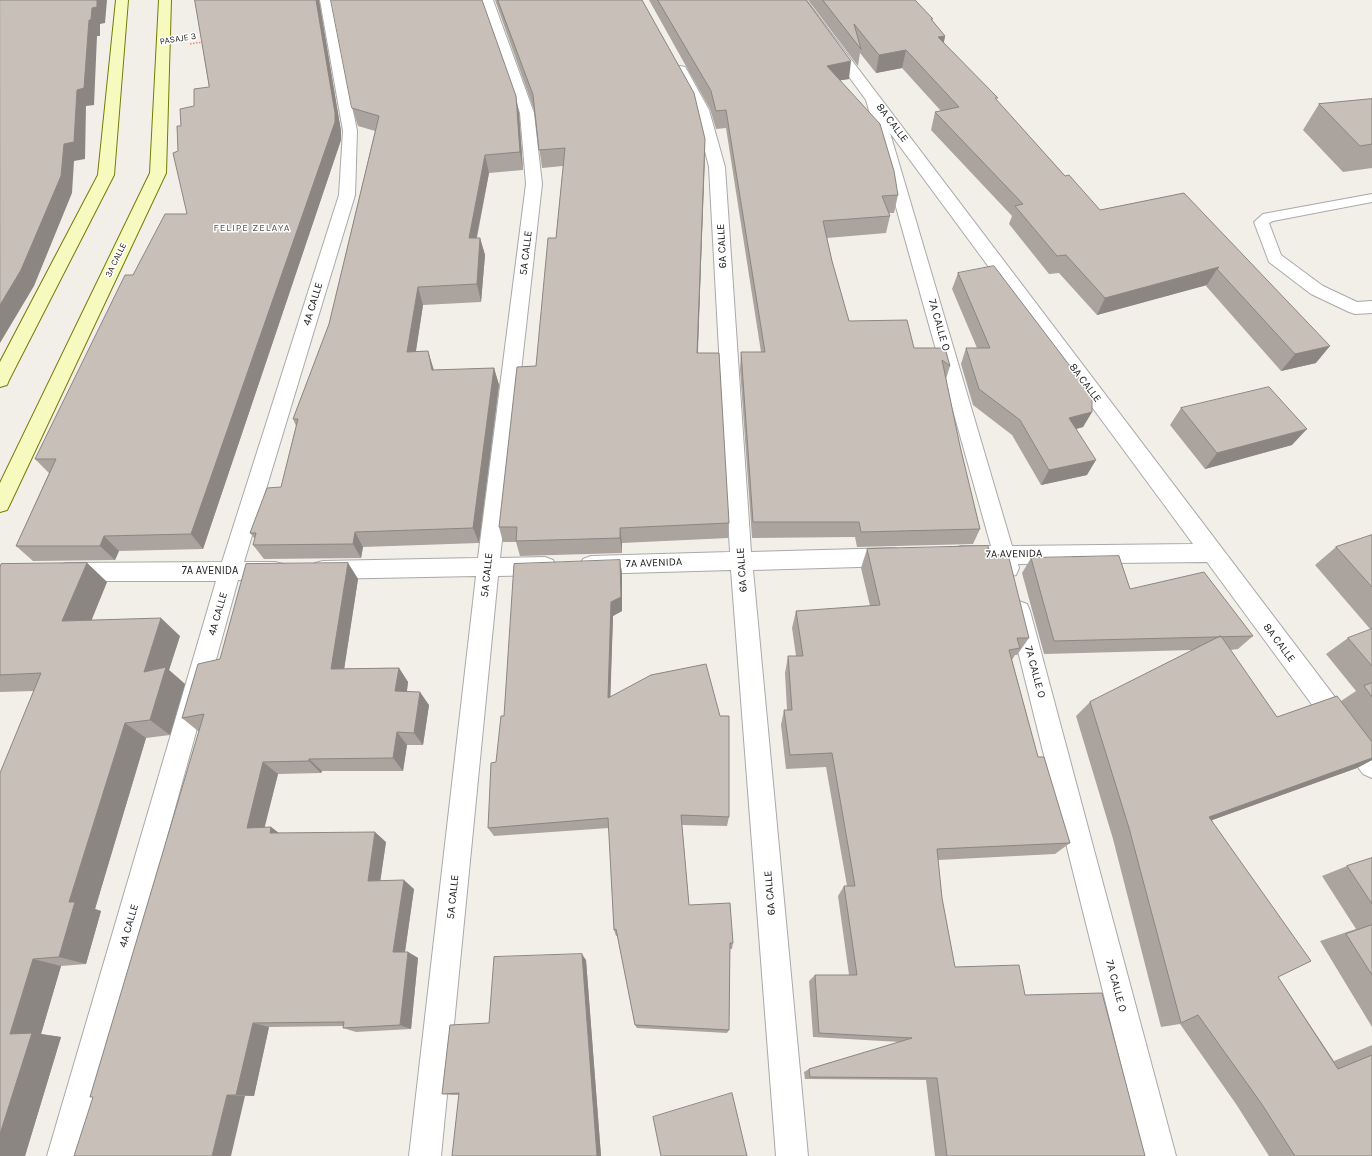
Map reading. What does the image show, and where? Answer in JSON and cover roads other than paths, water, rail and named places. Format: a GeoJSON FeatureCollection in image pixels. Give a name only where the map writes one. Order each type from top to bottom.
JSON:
{"type":"FeatureCollection","features":[{"type":"Feature","properties":{"kind":"street"},"geometry":{"type":"LineString","coordinates":[[0,380],[106,174],[122,0]]}},
{"type":"Feature","properties":{"kind":"street","name":"3A CALLE"},"geometry":{"type":"LineString","coordinates":[[0,504],[158,172],[165,0]]}},
{"type":"Feature","properties":{"kind":"street","name":"4A CALLE"},"geometry":{"type":"LineString","coordinates":[[63,1156],[230,571],[347,195],[350,132],[326,0]]}},
{"type":"Feature","properties":{"kind":"street","name":"5A CALLE"},"geometry":{"type":"LineString","coordinates":[[425,1156],[488,568],[534,184],[527,113],[487,0]]}},
{"type":"Feature","properties":{"kind":"street","name":"8A CALLE"},"geometry":{"type":"LineString","coordinates":[[799,0],[1372,766]]}},
{"type":"Feature","properties":{"kind":"street","name":"6A CALLE"},"geometry":{"type":"LineString","coordinates":[[672,55],[702,110],[717,168],[741,560],[792,1156]]}},
{"type":"Feature","properties":{"kind":"street","name":"7A CALLE O"},"geometry":{"type":"LineString","coordinates":[[873,99],[1014,589],[1160,1156]]}},
{"type":"Feature","properties":{"kind":"street","name":"7A AVENIDA"},"geometry":{"type":"LineString","coordinates":[[941,556],[1004,554],[1212,553]]}},
{"type":"Feature","properties":{"kind":"street","name":"7A AVENIDA"},"geometry":{"type":"LineString","coordinates":[[48,572],[297,571],[488,568],[917,556]]}},
{"type":"Feature","properties":{"kind":"lane"},"geometry":{"type":"LineString","coordinates":[[1372,198],[1268,217],[1261,222],[1274,258],[1317,290],[1355,308],[1372,307]]}},
{"type":"Feature","properties":{"kind":"district","name":"FELIPE ZELAYA"},"geometry":{"type":"Point","coordinates":[252,228]}}]}
